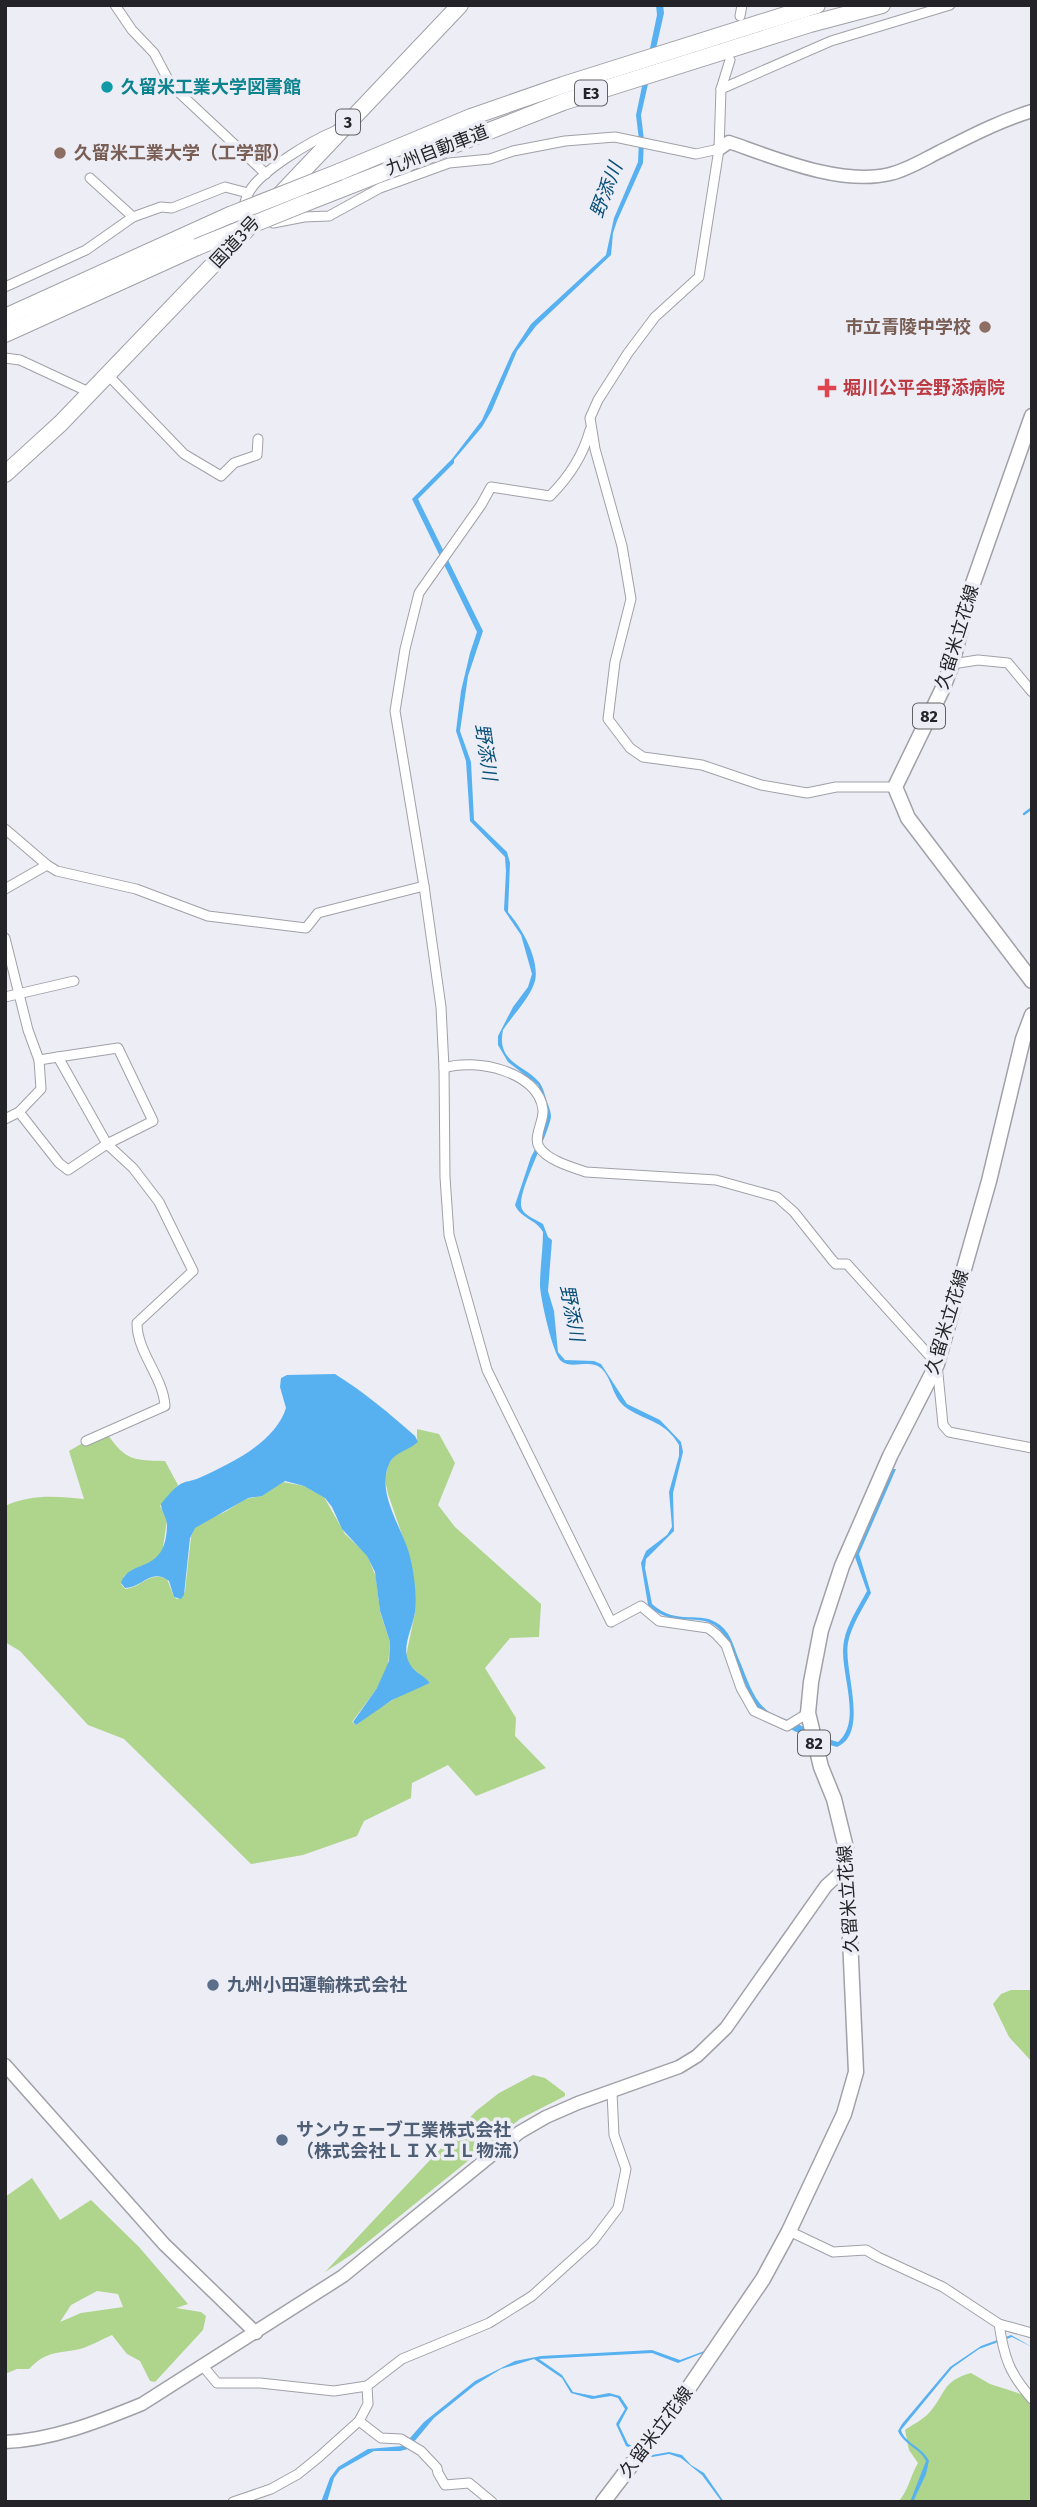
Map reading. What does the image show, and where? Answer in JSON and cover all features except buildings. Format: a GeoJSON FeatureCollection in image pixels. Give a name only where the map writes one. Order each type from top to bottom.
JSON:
{"type":"FeatureCollection","features":[{"type":"Feature","properties":{"kind":"highway","name":"国道3号"},"geometry":{"type":"LineString","coordinates":[[5,474],[61,424],[460,5]]}},
{"type":"Feature","properties":{"kind":"highway","name":"九州自動車道"},"geometry":{"type":"LineString","coordinates":[[5,317],[230,215],[471,117],[817,5]]}},
{"type":"Feature","properties":{"kind":"highway","name":"九州自動車道"},"geometry":{"type":"LineString","coordinates":[[5,334],[197,247],[563,102],[810,24],[882,5]]}},
{"type":"Feature","properties":{"kind":"main road","name":"久留米立花線"},"geometry":{"type":"LineString","coordinates":[[895,787],[952,664],[971,589],[1032,416]]}},
{"type":"Feature","properties":{"kind":"main road"},"geometry":{"type":"LineString","coordinates":[[895,787],[908,818],[1032,981]]}},
{"type":"Feature","properties":{"kind":"main road","name":"久留米立花線"},"geometry":{"type":"LineString","coordinates":[[603,2502],[677,2405],[751,2299],[789,2231],[844,2114],[856,2072],[847,1867],[842,1826],[821,1767],[808,1713],[811,1682],[821,1630],[842,1566],[890,1456],[937,1364],[989,1181],[1032,1015]]}},
{"type":"Feature","properties":{"kind":"street"},"geometry":{"type":"LineString","coordinates":[[115,5],[132,30],[154,54],[171,85],[266,174]]}},
{"type":"Feature","properties":{"kind":"street"},"geometry":{"type":"LineString","coordinates":[[720,89],[831,41],[950,5]]}},
{"type":"Feature","properties":{"kind":"street"},"geometry":{"type":"LineString","coordinates":[[730,60],[720,89],[719,149],[699,277],[655,317],[628,353],[598,400],[590,418],[590,430],[622,546],[631,599],[615,662],[608,719],[630,748],[643,757],[702,765],[761,785],[807,793],[836,787],[895,787]]}},
{"type":"Feature","properties":{"kind":"street"},"geometry":{"type":"LineString","coordinates":[[343,127],[291,155],[266,174],[248,193],[242,235],[304,216],[329,216],[380,188],[449,163],[490,159],[513,151],[565,141],[615,137],[696,154],[719,149],[729,142],[820,171],[864,177],[890,174],[1008,118],[1032,111]]}},
{"type":"Feature","properties":{"kind":"street"},"geometry":{"type":"LineString","coordinates":[[90,178],[134,217]]}},
{"type":"Feature","properties":{"kind":"street"},"geometry":{"type":"LineString","coordinates":[[5,287],[86,250],[134,217],[161,207],[173,208],[226,187],[248,193]]}},
{"type":"Feature","properties":{"kind":"street"},"geometry":{"type":"LineString","coordinates":[[5,358],[20,360],[91,393]]}},
{"type":"Feature","properties":{"kind":"street"},"geometry":{"type":"LineString","coordinates":[[108,375],[184,454],[221,476],[234,463],[257,455],[257,439]]}},
{"type":"Feature","properties":{"kind":"street"},"geometry":{"type":"LineString","coordinates":[[590,430],[585,447],[568,478],[550,496],[491,487],[419,593],[405,649],[395,711],[441,1007],[449,1235],[487,1370],[611,1622],[641,1606],[659,1621],[708,1628],[726,1645],[741,1688],[754,1711],[787,1726],[808,1713]]}},
{"type":"Feature","properties":{"kind":"street"},"geometry":{"type":"LineString","coordinates":[[952,664],[978,660],[1008,663],[1032,692]]}},
{"type":"Feature","properties":{"kind":"street"},"geometry":{"type":"LineString","coordinates":[[5,829],[57,871],[136,889],[208,916],[306,928],[318,913],[424,886]]}},
{"type":"Feature","properties":{"kind":"street"},"geometry":{"type":"LineString","coordinates":[[5,889],[47,865]]}},
{"type":"Feature","properties":{"kind":"street"},"geometry":{"type":"LineString","coordinates":[[5,938],[28,1030],[39,1060],[41,1089],[19,1112],[5,1119]]}},
{"type":"Feature","properties":{"kind":"street"},"geometry":{"type":"LineString","coordinates":[[5,997],[74,981]]}},
{"type":"Feature","properties":{"kind":"street"},"geometry":{"type":"LineString","coordinates":[[19,1112],[59,1163],[68,1170],[107,1144],[153,1121],[118,1048],[39,1060]]}},
{"type":"Feature","properties":{"kind":"street"},"geometry":{"type":"LineString","coordinates":[[58,1057],[107,1144],[133,1168],[159,1202],[193,1271],[136,1323],[137,1335],[164,1394],[165,1406],[86,1441]]}},
{"type":"Feature","properties":{"kind":"street"},"geometry":{"type":"LineString","coordinates":[[444,1068],[496,1068],[528,1082],[537,1090],[543,1110],[537,1142],[540,1149],[566,1166],[586,1172],[716,1180],[777,1197],[794,1212],[836,1264],[847,1264],[937,1364],[943,1425],[948,1432],[1032,1448]]}},
{"type":"Feature","properties":{"kind":"street"},"geometry":{"type":"LineString","coordinates":[[5,2442],[31,2441],[105,2419],[142,2404],[343,2276],[520,2132],[567,2108],[679,2067],[712,2044],[726,2028],[826,1886],[847,1867]]}},
{"type":"Feature","properties":{"kind":"street"},"geometry":{"type":"LineString","coordinates":[[5,2066],[164,2244],[256,2333]]}},
{"type":"Feature","properties":{"kind":"street"},"geometry":{"type":"LineString","coordinates":[[202,2365],[217,2383],[260,2383],[334,2391],[367,2386],[402,2359],[489,2323],[532,2296],[593,2241],[618,2208],[626,2169],[614,2134],[612,2093]]}},
{"type":"Feature","properties":{"kind":"street"},"geometry":{"type":"LineString","coordinates":[[789,2231],[833,2252],[866,2250],[943,2287],[999,2324],[1032,2333]]}},
{"type":"Feature","properties":{"kind":"street"},"geometry":{"type":"LineString","coordinates":[[999,2324],[1003,2354],[1014,2379],[1032,2399]]}},
{"type":"Feature","properties":{"kind":"street"},"geometry":{"type":"LineString","coordinates":[[233,2502],[271,2489],[298,2474],[359,2421],[368,2404],[367,2386]]}},
{"type":"Feature","properties":{"kind":"street"},"geometry":{"type":"LineString","coordinates":[[359,2421],[381,2438],[401,2439],[421,2451],[437,2468],[445,2485],[469,2483],[492,2502]]}},
{"type":"Feature","properties":{"kind":"green space"},"geometry":{"type":"Polygon","coordinates":[[[417,1429],[439,1434],[455,1463],[438,1505],[455,1527],[541,1604],[539,1637],[510,1638],[485,1668],[516,1718],[515,1736],[546,1768],[476,1796],[448,1765],[412,1783],[411,1798],[364,1821],[357,1836],[303,1855],[251,1864],[124,1739],[88,1725],[20,1651],[5,1642],[5,1506],[34,1498],[84,1499],[69,1451],[86,1441],[108,1435],[120,1450],[132,1457],[165,1461],[178,1485],[160,1506],[167,1520],[162,1554],[151,1563],[124,1576],[121,1584],[125,1589],[131,1588],[150,1578],[160,1577],[167,1579],[177,1599],[182,1597],[185,1591],[194,1528],[245,1499],[261,1496],[283,1482],[304,1486],[324,1497],[345,1534],[367,1555],[376,1577],[380,1612],[390,1642],[388,1665],[380,1684],[352,1722],[356,1725],[401,1695],[430,1683],[410,1666],[406,1656],[415,1613],[415,1599],[409,1555],[385,1480],[388,1465],[397,1452],[417,1442],[417,1429]]]}},
{"type":"Feature","properties":{"kind":"green space"},"geometry":{"type":"Polygon","coordinates":[[[1011,1990],[1032,1990],[1032,2062],[1009,2037],[993,2004],[1001,1994],[1011,1990]]]}},
{"type":"Feature","properties":{"kind":"green space"},"geometry":{"type":"Polygon","coordinates":[[[533,2075],[545,2078],[565,2093],[565,2096],[520,2119],[354,2253],[325,2272],[476,2111],[499,2093],[533,2075]]]}},
{"type":"Feature","properties":{"kind":"green space"},"geometry":{"type":"Polygon","coordinates":[[[32,2178],[60,2220],[91,2200],[139,2247],[188,2304],[176,2308],[201,2312],[206,2316],[203,2330],[155,2382],[150,2381],[140,2361],[127,2354],[112,2335],[84,2348],[47,2356],[29,2369],[17,2369],[5,2374],[5,2197],[32,2178]],[[97,2291],[71,2305],[60,2322],[81,2313],[123,2307],[118,2294],[97,2291]]]}},
{"type":"Feature","properties":{"kind":"green space"},"geometry":{"type":"Polygon","coordinates":[[[971,2373],[990,2384],[1027,2396],[1032,2405],[1032,2502],[898,2502],[905,2493],[918,2463],[909,2450],[905,2430],[928,2414],[949,2384],[971,2373]]]}},
{"type":"Feature","properties":{"kind":"water"},"geometry":{"type":"Polygon","coordinates":[[[656,5],[663,5],[664,13],[641,115],[643,163],[617,221],[611,255],[536,326],[517,351],[482,427],[454,463],[418,499],[483,631],[468,676],[460,731],[471,762],[474,820],[507,852],[510,863],[508,912],[524,936],[535,966],[534,984],[503,1030],[502,1041],[504,1050],[513,1062],[540,1084],[551,1113],[549,1126],[527,1179],[521,1202],[522,1209],[528,1216],[543,1224],[552,1240],[548,1291],[554,1311],[558,1352],[565,1360],[594,1361],[601,1364],[627,1404],[660,1420],[681,1442],[683,1452],[673,1493],[674,1531],[646,1559],[645,1568],[652,1604],[670,1615],[704,1618],[720,1625],[730,1637],[751,1689],[763,1707],[773,1714],[838,1742],[845,1733],[850,1708],[844,1641],[850,1622],[867,1591],[855,1557],[893,1469],[896,1469],[859,1554],[871,1593],[854,1624],[848,1643],[854,1715],[847,1740],[837,1747],[789,1728],[759,1709],[749,1694],[728,1642],[718,1628],[703,1621],[667,1617],[648,1605],[641,1563],[646,1551],[667,1535],[672,1527],[669,1492],[679,1456],[679,1445],[662,1426],[623,1405],[602,1369],[592,1364],[565,1363],[554,1348],[541,1291],[543,1232],[515,1205],[548,1113],[538,1085],[508,1062],[498,1045],[498,1036],[513,1007],[528,987],[532,974],[521,935],[504,910],[505,857],[470,821],[466,761],[456,731],[461,691],[477,632],[412,499],[452,459],[482,420],[512,353],[531,324],[606,255],[614,218],[638,162],[636,115],[657,15],[656,5]]]}},
{"type":"Feature","properties":{"kind":"water"},"geometry":{"type":"Polygon","coordinates":[[[335,1374],[386,1411],[415,1436],[418,1442],[390,1462],[386,1485],[390,1505],[409,1553],[415,1582],[415,1612],[406,1655],[412,1667],[430,1683],[392,1700],[356,1725],[353,1722],[377,1688],[389,1661],[390,1642],[380,1611],[375,1572],[367,1556],[342,1529],[325,1498],[304,1486],[285,1481],[262,1496],[248,1498],[195,1528],[190,1538],[184,1595],[181,1599],[174,1597],[169,1581],[163,1577],[152,1577],[125,1588],[121,1583],[132,1570],[154,1559],[161,1552],[167,1525],[161,1504],[172,1491],[181,1484],[237,1459],[272,1432],[286,1408],[280,1387],[281,1378],[287,1375],[335,1374]]]}},
{"type":"Feature","properties":{"kind":"water"},"geometry":{"type":"Polygon","coordinates":[[[1011,2335],[1032,2347],[1012,2337],[979,2349],[952,2368],[901,2430],[906,2439],[923,2452],[929,2461],[926,2474],[913,2502],[910,2502],[926,2461],[901,2436],[898,2431],[902,2424],[950,2367],[981,2346],[1011,2335]]]}},
{"type":"Feature","properties":{"kind":"water"},"geometry":{"type":"Polygon","coordinates":[[[652,2350],[680,2360],[708,2351],[678,2363],[652,2353],[539,2359],[562,2375],[573,2392],[594,2396],[609,2393],[620,2396],[628,2408],[619,2425],[628,2444],[652,2455],[669,2452],[682,2455],[704,2473],[724,2502],[702,2475],[681,2458],[669,2454],[652,2457],[626,2446],[616,2424],[625,2409],[618,2398],[611,2396],[592,2399],[571,2393],[562,2378],[534,2359],[501,2369],[475,2385],[434,2418],[408,2449],[374,2451],[340,2470],[334,2478],[327,2502],[321,2502],[330,2478],[338,2467],[368,2449],[403,2446],[424,2422],[475,2381],[515,2361],[541,2356],[652,2350]]]}},
{"type":"Feature","properties":{"kind":"waterway"},"geometry":{"type":"LineString","coordinates":[[1024,814],[1032,808]]}},
{"type":"Feature","properties":{"kind":"place","name":"久留米工業大学図書館"},"geometry":{"type":"Point","coordinates":[107,87]}},
{"type":"Feature","properties":{"kind":"place","name":"久留米工業大学（工学部）"},"geometry":{"type":"Point","coordinates":[60,153]}},
{"type":"Feature","properties":{"kind":"place","name":"市立青陵中学校"},"geometry":{"type":"Point","coordinates":[985,327]}},
{"type":"Feature","properties":{"kind":"place","name":"堀川公平会野添病院"},"geometry":{"type":"Point","coordinates":[827,388]}},
{"type":"Feature","properties":{"kind":"place","name":"九州小田運輸株式会社"},"geometry":{"type":"Point","coordinates":[213,1985]}},
{"type":"Feature","properties":{"kind":"place","name":"サンウェーブ工業株式会社 （株式会社ＬＩＸＩＬ物流）"},"geometry":{"type":"Point","coordinates":[282,2140]}},
{"type":"Feature","properties":{"kind":"water label","name":"野添川"},"geometry":{"type":"Point","coordinates":[606,190]}},
{"type":"Feature","properties":{"kind":"water label","name":"野添川"},"geometry":{"type":"Point","coordinates":[486,752]}},
{"type":"Feature","properties":{"kind":"water label","name":"野添川"},"geometry":{"type":"Point","coordinates":[572,1313]}}]}
